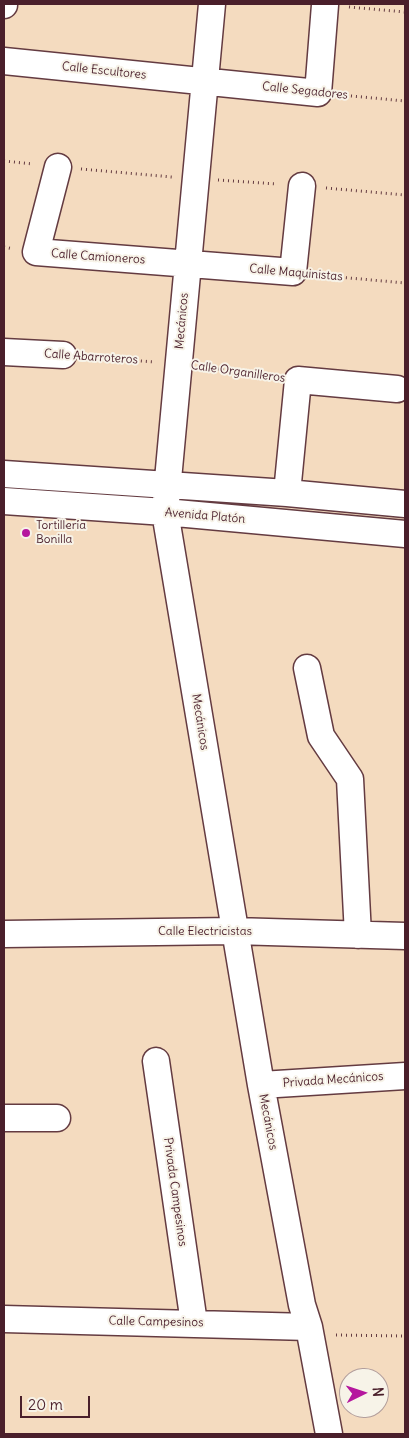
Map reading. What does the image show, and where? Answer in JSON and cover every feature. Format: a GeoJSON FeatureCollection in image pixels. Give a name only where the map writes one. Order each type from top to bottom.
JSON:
{"type":"FeatureCollection","features":[{"type":"Feature","properties":{"kind":"street","name":"Mecánicos"},"geometry":{"type":"LineString","coordinates":[[212,4],[165,512],[261,1085],[300,1295],[309,1327],[329,1434]]}},
{"type":"Feature","properties":{"kind":"street"},"geometry":{"type":"LineString","coordinates":[[318,93],[325,6]]}},
{"type":"Feature","properties":{"kind":"street","name":"Calle Escultores"},"geometry":{"type":"LineString","coordinates":[[4,61],[205,81]]}},
{"type":"Feature","properties":{"kind":"street","name":"Calle Segadores"},"geometry":{"type":"LineString","coordinates":[[205,81],[318,93]]}},
{"type":"Feature","properties":{"kind":"street","name":"Calle Camioneros"},"geometry":{"type":"LineString","coordinates":[[58,167],[36,252],[187,264]]}},
{"type":"Feature","properties":{"kind":"street"},"geometry":{"type":"LineString","coordinates":[[293,272],[302,186]]}},
{"type":"Feature","properties":{"kind":"street","name":"Calle Maquinistas"},"geometry":{"type":"LineString","coordinates":[[187,264],[293,272]]}},
{"type":"Feature","properties":{"kind":"street","name":"Calle Abarroteros"},"geometry":{"type":"LineString","coordinates":[[4,352],[63,355]]}},
{"type":"Feature","properties":{"kind":"street","name":"Calle Organilleros"},"geometry":{"type":"LineString","coordinates":[[287,493],[298,380],[397,389]]}},
{"type":"Feature","properties":{"kind":"street"},"geometry":{"type":"LineString","coordinates":[[4,474],[287,493],[405,504]]}},
{"type":"Feature","properties":{"kind":"street","name":"Avenida Platón"},"geometry":{"type":"LineString","coordinates":[[4,501],[165,512],[405,534]]}},
{"type":"Feature","properties":{"kind":"street"},"geometry":{"type":"LineString","coordinates":[[307,668],[321,736],[350,779],[358,935]]}},
{"type":"Feature","properties":{"kind":"street","name":"Calle Electricistas"},"geometry":{"type":"LineString","coordinates":[[4,934],[234,930],[405,936]]}},
{"type":"Feature","properties":{"kind":"street","name":"Privada Campesinos"},"geometry":{"type":"LineString","coordinates":[[156,1061],[194,1323]]}},
{"type":"Feature","properties":{"kind":"street","name":"Privada Mecánicos"},"geometry":{"type":"LineString","coordinates":[[261,1085],[405,1076]]}},
{"type":"Feature","properties":{"kind":"street"},"geometry":{"type":"LineString","coordinates":[[4,1118],[57,1118]]}},
{"type":"Feature","properties":{"kind":"street","name":"Calle Campesinos"},"geometry":{"type":"LineString","coordinates":[[4,1319],[309,1327]]}},
{"type":"Feature","properties":{"kind":"path"},"geometry":{"type":"LineString","coordinates":[[325,6],[405,12]]}},
{"type":"Feature","properties":{"kind":"path","name":"Calle Segadores"},"geometry":{"type":"LineString","coordinates":[[318,93],[405,101]]}},
{"type":"Feature","properties":{"kind":"path"},"geometry":{"type":"LineString","coordinates":[[4,161],[195,179]]}},
{"type":"Feature","properties":{"kind":"path","name":"Calle Maquinistas"},"geometry":{"type":"LineString","coordinates":[[293,272],[405,283]]}},
{"type":"Feature","properties":{"kind":"path","name":"Calle Abarroteros"},"geometry":{"type":"LineString","coordinates":[[63,355],[178,364]]}},
{"type":"Feature","properties":{"kind":"path","name":"Calle Organilleros"},"geometry":{"type":"LineString","coordinates":[[178,364],[298,380]]}},
{"type":"Feature","properties":{"kind":"path"},"geometry":{"type":"LineString","coordinates":[[335,1335],[405,1336]]}},
{"type":"Feature","properties":{"kind":"place","name":"Tortillería Bonilla"},"geometry":{"type":"Point","coordinates":[26,533]}}]}
